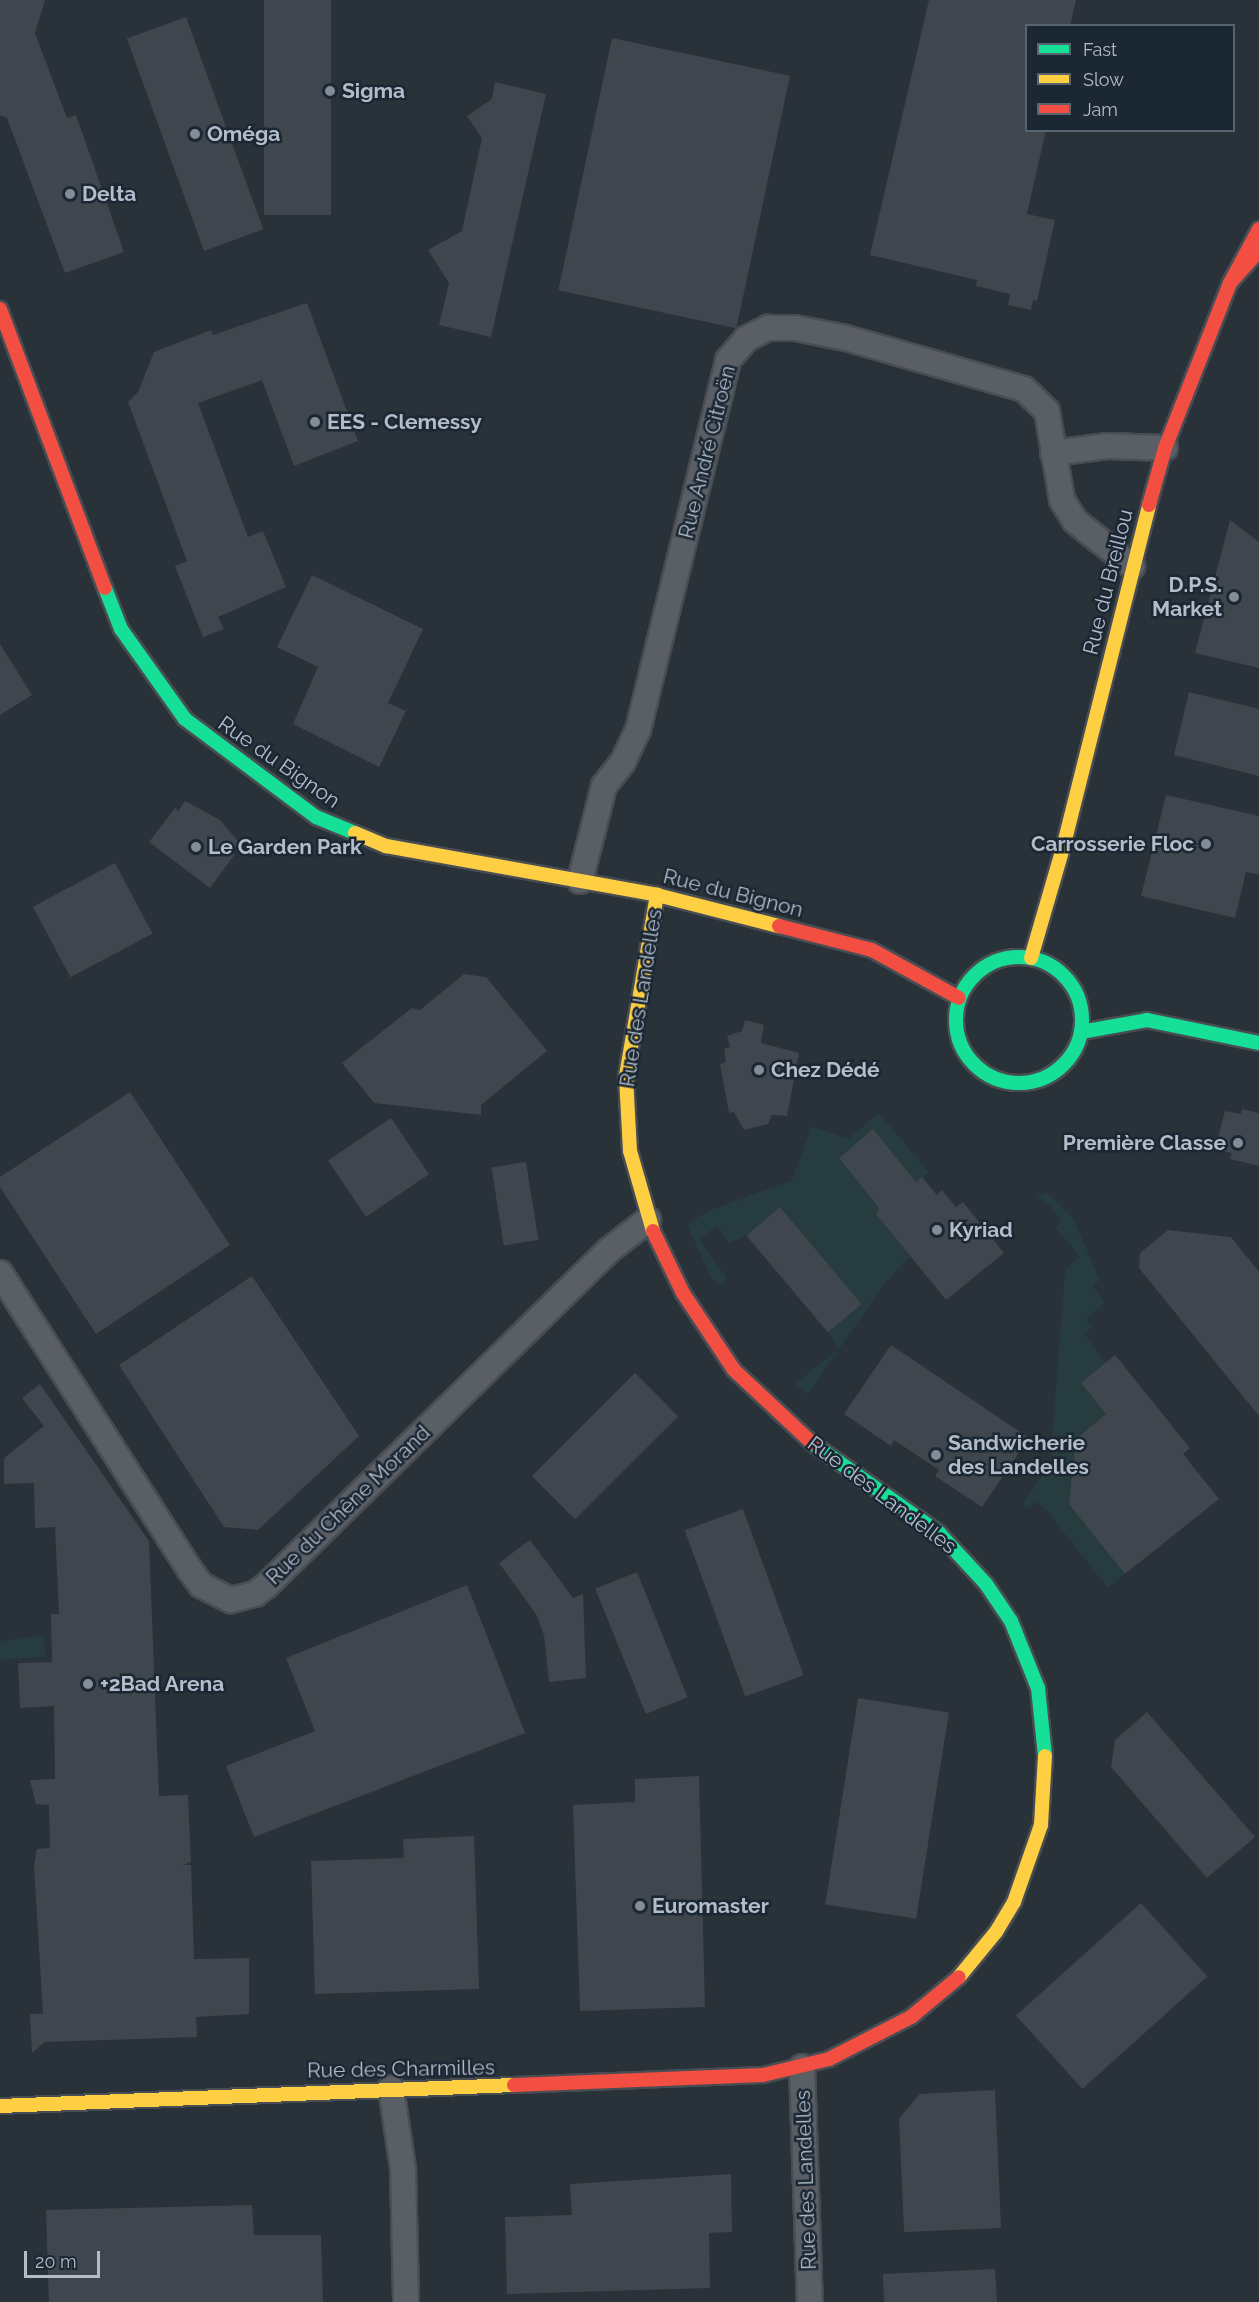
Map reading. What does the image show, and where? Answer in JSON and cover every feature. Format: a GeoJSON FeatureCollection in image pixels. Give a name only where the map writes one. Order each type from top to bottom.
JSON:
{"type":"FeatureCollection","features":[{"type":"Feature","properties":{"kind":"main road","name":"Rue du Breillou"},"geometry":{"type":"LineString","coordinates":[[1031,958],[1069,825],[1132,566],[1165,448],[1230,283],[1259,229]]}},
{"type":"Feature","properties":{"kind":"main road"},"geometry":{"type":"LineString","coordinates":[[1230,283],[1259,251]]}},
{"type":"Feature","properties":{"kind":"main road","name":"Rue du Bignon"},"geometry":{"type":"LineString","coordinates":[[0,309],[121,629],[185,719],[308,811],[351,834],[386,846],[657,895],[872,950],[959,998]]}},
{"type":"Feature","properties":{"kind":"main road","name":"Rue des Landelles"},"geometry":{"type":"LineString","coordinates":[[657,895],[626,1076],[630,1151],[648,1220],[683,1293],[734,1370],[802,1436],[925,1522],[959,1552],[1011,1621],[1038,1688],[1046,1761],[1041,1825],[1026,1876],[996,1932],[957,1979],[910,2017],[856,2048],[802,2067]]}},
{"type":"Feature","properties":{"kind":"main road"},"geometry":{"type":"LineString","coordinates":[[1031,958],[1050,964],[1076,993],[1082,1012],[1081,1032],[1075,1050],[1047,1077],[1009,1083],[984,1072],[964,1052],[956,1016],[959,998],[980,970],[996,961],[1031,958]]}},
{"type":"Feature","properties":{"kind":"main road"},"geometry":{"type":"LineString","coordinates":[[1081,1032],[1147,1020],[1259,1043]]}},
{"type":"Feature","properties":{"kind":"main road","name":"Rue des Charmilles"},"geometry":{"type":"LineString","coordinates":[[0,2106],[391,2088],[507,2088],[763,2075],[802,2067]]}},
{"type":"Feature","properties":{"kind":"street","name":"Rue André Citroën"},"geometry":{"type":"LineString","coordinates":[[580,881],[604,786],[622,762],[638,730],[728,360],[746,339],[768,328],[806,330],[846,338],[1024,389],[1047,411],[1062,500],[1075,521],[1132,566]]}},
{"type":"Feature","properties":{"kind":"street"},"geometry":{"type":"LineString","coordinates":[[1053,453],[1100,446],[1165,448]]}},
{"type":"Feature","properties":{"kind":"street","name":"Rue du Chêne Morand"},"geometry":{"type":"LineString","coordinates":[[0,1274],[189,1569],[208,1590],[231,1600],[255,1594],[267,1585],[608,1251],[648,1220]]}},
{"type":"Feature","properties":{"kind":"street","name":"Rue des Landelles"},"geometry":{"type":"LineString","coordinates":[[802,2067],[810,2302]]}},
{"type":"Feature","properties":{"kind":"street"},"geometry":{"type":"LineString","coordinates":[[391,2088],[403,2168],[406,2302]]}},
{"type":"Feature","properties":{"kind":"green space"},"geometry":{"type":"Polygon","coordinates":[[[879,1113],[929,1172],[916,1182],[873,1130],[839,1158],[879,1208],[876,1214],[910,1256],[881,1288],[808,1395],[795,1384],[838,1349],[828,1333],[861,1305],[780,1207],[746,1235],[729,1244],[717,1226],[699,1239],[727,1278],[722,1285],[715,1283],[710,1276],[687,1224],[708,1211],[792,1180],[812,1126],[848,1139],[879,1113]]]}},
{"type":"Feature","properties":{"kind":"green space"},"geometry":{"type":"Polygon","coordinates":[[[1047,1192],[1073,1218],[1100,1280],[1093,1286],[1105,1303],[1086,1319],[1093,1327],[1084,1334],[1106,1362],[1081,1383],[1106,1414],[1125,1574],[1108,1588],[1046,1510],[1037,1502],[1026,1509],[1023,1504],[1050,1464],[1065,1270],[1080,1257],[1056,1228],[1062,1221],[1048,1204],[1036,1197],[1047,1192]]]}},
{"type":"Feature","properties":{"kind":"green space"},"geometry":{"type":"Polygon","coordinates":[[[44,1635],[45,1657],[0,1660],[0,1641],[44,1635]]]}},
{"type":"Feature","properties":{"kind":"building","name":"Delta"},"geometry":{"type":"Polygon","coordinates":[[[0,0],[45,0],[35,33],[67,118],[76,115],[124,252],[65,273],[7,118],[0,115],[0,0]]]}},
{"type":"Feature","properties":{"kind":"building"},"geometry":{"type":"Polygon","coordinates":[[[264,0],[331,0],[331,215],[264,215],[264,0]]]}},
{"type":"Feature","properties":{"kind":"building"},"geometry":{"type":"Polygon","coordinates":[[[929,0],[1076,0],[1070,24],[1025,24],[1025,132],[1046,132],[1027,214],[1055,220],[1037,301],[1033,300],[1031,310],[1008,305],[1010,294],[976,286],[977,280],[870,255],[929,0]]]}},
{"type":"Feature","properties":{"kind":"building","name":"Oméga"},"geometry":{"type":"Polygon","coordinates":[[[186,17],[263,229],[204,251],[127,39],[186,17]]]}},
{"type":"Feature","properties":{"kind":"building"},"geometry":{"type":"Polygon","coordinates":[[[612,38],[790,76],[736,328],[558,290],[612,38]]]}},
{"type":"Feature","properties":{"kind":"building"},"geometry":{"type":"Polygon","coordinates":[[[495,82],[546,94],[491,337],[439,325],[449,283],[428,250],[462,231],[482,138],[467,116],[492,99],[495,82]]]}},
{"type":"Feature","properties":{"kind":"building","name":"EES - Clemessy"},"geometry":{"type":"Polygon","coordinates":[[[307,303],[358,441],[294,466],[262,380],[198,403],[248,537],[263,531],[286,587],[218,617],[224,629],[203,637],[175,566],[187,561],[128,402],[138,392],[154,352],[211,330],[213,335],[307,303]]]}},
{"type":"Feature","properties":{"kind":"building","name":"D.P.S. Market"},"geometry":{"type":"Polygon","coordinates":[[[1230,520],[1259,542],[1259,668],[1195,653],[1230,520]]]}},
{"type":"Feature","properties":{"kind":"building"},"geometry":{"type":"Polygon","coordinates":[[[312,575],[423,629],[388,703],[406,711],[379,767],[293,724],[318,667],[277,647],[312,575]]]}},
{"type":"Feature","properties":{"kind":"building"},"geometry":{"type":"Polygon","coordinates":[[[0,644],[32,695],[0,715],[0,644]]]}},
{"type":"Feature","properties":{"kind":"building"},"geometry":{"type":"Polygon","coordinates":[[[1189,692],[1259,709],[1259,776],[1174,755],[1189,692]]]}},
{"type":"Feature","properties":{"kind":"building","name":"Carrosserie Floc"},"geometry":{"type":"Polygon","coordinates":[[[1166,795],[1259,816],[1259,875],[1246,872],[1235,918],[1141,896],[1166,795]]]}},
{"type":"Feature","properties":{"kind":"building","name":"Le Garden Park"},"geometry":{"type":"Polygon","coordinates":[[[185,801],[220,820],[239,842],[232,852],[235,854],[210,888],[149,842],[175,808],[178,811],[185,801]]]}},
{"type":"Feature","properties":{"kind":"building"},"geometry":{"type":"Polygon","coordinates":[[[115,863],[153,934],[70,977],[33,907],[115,863]]]}},
{"type":"Feature","properties":{"kind":"building"},"geometry":{"type":"Polygon","coordinates":[[[464,974],[486,977],[547,1051],[481,1105],[481,1115],[374,1103],[342,1063],[412,1008],[420,1010],[464,974]]]}},
{"type":"Feature","properties":{"kind":"building","name":"Chez Dédé"},"geometry":{"type":"Polygon","coordinates":[[[745,1020],[764,1025],[761,1043],[799,1053],[787,1116],[772,1115],[768,1124],[744,1130],[734,1112],[729,1113],[720,1064],[726,1062],[724,1049],[730,1047],[727,1036],[742,1031],[745,1020]]]}},
{"type":"Feature","properties":{"kind":"building"},"geometry":{"type":"Polygon","coordinates":[[[130,1092],[230,1245],[96,1334],[0,1187],[0,1177],[130,1092]]]}},
{"type":"Feature","properties":{"kind":"building","name":"Première Classe"},"geometry":{"type":"Polygon","coordinates":[[[1242,1109],[1259,1113],[1259,1166],[1230,1159],[1232,1153],[1215,1149],[1225,1111],[1241,1114],[1242,1109]]]}},
{"type":"Feature","properties":{"kind":"building"},"geometry":{"type":"Polygon","coordinates":[[[391,1118],[429,1174],[366,1217],[328,1160],[391,1118]]]}},
{"type":"Feature","properties":{"kind":"building","name":"Kyriad"},"geometry":{"type":"Polygon","coordinates":[[[873,1129],[916,1182],[922,1177],[937,1195],[942,1190],[956,1207],[963,1202],[1004,1253],[946,1300],[876,1214],[879,1208],[839,1158],[873,1129]]]}},
{"type":"Feature","properties":{"kind":"building"},"geometry":{"type":"Polygon","coordinates":[[[526,1162],[538,1240],[504,1246],[491,1167],[526,1162]]]}},
{"type":"Feature","properties":{"kind":"building"},"geometry":{"type":"Polygon","coordinates":[[[780,1207],[862,1304],[828,1333],[746,1235],[780,1207]]]}},
{"type":"Feature","properties":{"kind":"building"},"geometry":{"type":"Polygon","coordinates":[[[1168,1230],[1231,1237],[1259,1272],[1259,1416],[1139,1268],[1140,1253],[1168,1230]]]}},
{"type":"Feature","properties":{"kind":"building"},"geometry":{"type":"Polygon","coordinates":[[[252,1276],[359,1436],[258,1530],[224,1527],[119,1365],[252,1276]]]}},
{"type":"Feature","properties":{"kind":"building"},"geometry":{"type":"Polygon","coordinates":[[[891,1345],[1029,1438],[982,1507],[935,1476],[939,1470],[894,1440],[891,1446],[844,1414],[891,1345]]]}},
{"type":"Feature","properties":{"kind":"building"},"geometry":{"type":"Polygon","coordinates":[[[1115,1355],[1190,1448],[1183,1454],[1219,1499],[1125,1574],[1069,1504],[1076,1439],[1106,1414],[1081,1383],[1115,1355]]]}},
{"type":"Feature","properties":{"kind":"building"},"geometry":{"type":"Polygon","coordinates":[[[635,1373],[678,1416],[575,1519],[532,1476],[635,1373]]]}},
{"type":"Feature","properties":{"kind":"building"},"geometry":{"type":"Polygon","coordinates":[[[40,1384],[149,1541],[159,1796],[188,1795],[191,1862],[183,1865],[191,1865],[194,1959],[249,1958],[249,2014],[196,2017],[197,2037],[45,2042],[32,2053],[30,2014],[43,2014],[34,1866],[37,1849],[50,1848],[49,1805],[36,1804],[30,1780],[55,1779],[54,1706],[20,1708],[18,1663],[52,1662],[51,1614],[59,1614],[55,1527],[35,1528],[34,1483],[4,1484],[4,1458],[44,1426],[22,1398],[40,1384]]]}},
{"type":"Feature","properties":{"kind":"building"},"geometry":{"type":"Polygon","coordinates":[[[743,1509],[804,1675],[745,1697],[685,1530],[743,1509]]]}},
{"type":"Feature","properties":{"kind":"building"},"geometry":{"type":"Polygon","coordinates":[[[530,1540],[573,1598],[583,1594],[586,1678],[549,1682],[544,1635],[536,1614],[499,1563],[530,1540]]]}},
{"type":"Feature","properties":{"kind":"building"},"geometry":{"type":"Polygon","coordinates":[[[637,1572],[688,1697],[646,1714],[595,1589],[637,1572]]]}},
{"type":"Feature","properties":{"kind":"building"},"geometry":{"type":"Polygon","coordinates":[[[467,1585],[525,1733],[254,1837],[226,1766],[315,1731],[286,1658],[467,1585]]]}},
{"type":"Feature","properties":{"kind":"building"},"geometry":{"type":"Polygon","coordinates":[[[858,1698],[949,1712],[916,1919],[825,1904],[858,1698]]]}},
{"type":"Feature","properties":{"kind":"building"},"geometry":{"type":"Polygon","coordinates":[[[1147,1712],[1255,1837],[1207,1878],[1111,1767],[1115,1740],[1147,1712]]]}},
{"type":"Feature","properties":{"kind":"building","name":"Euromaster"},"geometry":{"type":"Polygon","coordinates":[[[699,1776],[705,2007],[580,2011],[573,1805],[635,1802],[635,1779],[699,1776]]]}},
{"type":"Feature","properties":{"kind":"building"},"geometry":{"type":"Polygon","coordinates":[[[474,1836],[479,1989],[315,1994],[311,1861],[404,1858],[403,1839],[474,1836]]]}},
{"type":"Feature","properties":{"kind":"building"},"geometry":{"type":"Polygon","coordinates":[[[1141,1903],[1207,1977],[1082,2089],[1016,2015],[1141,1903]]]}},
{"type":"Feature","properties":{"kind":"building"},"geometry":{"type":"Polygon","coordinates":[[[995,2090],[1001,2228],[904,2232],[899,2118],[920,2094],[995,2090]]]}},
{"type":"Feature","properties":{"kind":"building"},"geometry":{"type":"Polygon","coordinates":[[[731,2174],[732,2232],[709,2233],[710,2288],[507,2294],[505,2217],[572,2215],[570,2184],[731,2174]]]}},
{"type":"Feature","properties":{"kind":"building"},"geometry":{"type":"Polygon","coordinates":[[[252,2205],[254,2235],[321,2235],[323,2302],[49,2302],[46,2210],[252,2205]]]}},
{"type":"Feature","properties":{"kind":"building"},"geometry":{"type":"Polygon","coordinates":[[[995,2269],[997,2302],[884,2302],[883,2274],[995,2269]]]}},
{"type":"Feature","properties":{"kind":"traffic: fast"},"geometry":{"type":"LineString","coordinates":[[105,588],[121,629],[185,719],[316,817],[355,833]]}},
{"type":"Feature","properties":{"kind":"traffic: fast"},"geometry":{"type":"LineString","coordinates":[[1019,957],[1043,962],[1064,975],[1077,996],[1082,1020],[1077,1044],[1064,1065],[1043,1078],[1019,1083],[995,1078],[974,1065],[961,1044],[956,1020],[961,996],[974,975],[995,962],[1019,957]]}},
{"type":"Feature","properties":{"kind":"traffic: fast"},"geometry":{"type":"LineString","coordinates":[[1081,1032],[1147,1020],[1259,1043]]}},
{"type":"Feature","properties":{"kind":"traffic: fast"},"geometry":{"type":"LineString","coordinates":[[812,1443],[939,1533],[986,1584],[1011,1621],[1038,1688],[1045,1756]]}},
{"type":"Feature","properties":{"kind":"traffic: slow"},"geometry":{"type":"LineString","coordinates":[[1031,958],[1063,848],[1149,505]]}},
{"type":"Feature","properties":{"kind":"traffic: slow"},"geometry":{"type":"LineString","coordinates":[[355,833],[386,846],[657,895],[779,926]]}},
{"type":"Feature","properties":{"kind":"traffic: slow"},"geometry":{"type":"LineString","coordinates":[[653,1231],[630,1151],[626,1076],[657,895]]}},
{"type":"Feature","properties":{"kind":"traffic: slow"},"geometry":{"type":"LineString","coordinates":[[959,1977],[996,1932],[1014,1902],[1041,1825],[1045,1756]]}},
{"type":"Feature","properties":{"kind":"traffic: slow"},"geometry":{"type":"LineString","coordinates":[[0,2106],[514,2085]]}},
{"type":"Feature","properties":{"kind":"traffic: jam"},"geometry":{"type":"LineString","coordinates":[[1149,505],[1165,448],[1230,283],[1259,229]]}},
{"type":"Feature","properties":{"kind":"traffic: jam"},"geometry":{"type":"LineString","coordinates":[[1230,283],[1259,251]]}},
{"type":"Feature","properties":{"kind":"traffic: jam"},"geometry":{"type":"LineString","coordinates":[[0,309],[105,588]]}},
{"type":"Feature","properties":{"kind":"traffic: jam"},"geometry":{"type":"LineString","coordinates":[[779,926],[872,950],[959,998]]}},
{"type":"Feature","properties":{"kind":"traffic: jam"},"geometry":{"type":"LineString","coordinates":[[653,1231],[683,1293],[734,1370],[812,1443]]}},
{"type":"Feature","properties":{"kind":"traffic: jam"},"geometry":{"type":"LineString","coordinates":[[514,2085],[763,2075],[829,2059],[911,2017],[959,1977]]}},
{"type":"Feature","properties":{"kind":"place","name":"Sigma"},"geometry":{"type":"Point","coordinates":[330,91]}},
{"type":"Feature","properties":{"kind":"place","name":"Oméga"},"geometry":{"type":"Point","coordinates":[195,134]}},
{"type":"Feature","properties":{"kind":"place","name":"Delta"},"geometry":{"type":"Point","coordinates":[70,194]}},
{"type":"Feature","properties":{"kind":"place","name":"EES - Clemessy"},"geometry":{"type":"Point","coordinates":[315,422]}},
{"type":"Feature","properties":{"kind":"place","name":"D.P.S. Market"},"geometry":{"type":"Point","coordinates":[1234,597]}},
{"type":"Feature","properties":{"kind":"place","name":"Carrosserie Floc"},"geometry":{"type":"Point","coordinates":[1206,844]}},
{"type":"Feature","properties":{"kind":"place","name":"Le Garden Park"},"geometry":{"type":"Point","coordinates":[196,847]}},
{"type":"Feature","properties":{"kind":"place","name":"Chez Dédé"},"geometry":{"type":"Point","coordinates":[759,1070]}},
{"type":"Feature","properties":{"kind":"place","name":"Première Classe"},"geometry":{"type":"Point","coordinates":[1238,1143]}},
{"type":"Feature","properties":{"kind":"place","name":"Kyriad"},"geometry":{"type":"Point","coordinates":[937,1230]}},
{"type":"Feature","properties":{"kind":"place","name":"Sandwicherie des Landelles"},"geometry":{"type":"Point","coordinates":[936,1455]}},
{"type":"Feature","properties":{"kind":"place","name":"+2Bad Arena"},"geometry":{"type":"Point","coordinates":[88,1684]}},
{"type":"Feature","properties":{"kind":"place","name":"Euromaster"},"geometry":{"type":"Point","coordinates":[640,1906]}}]}
